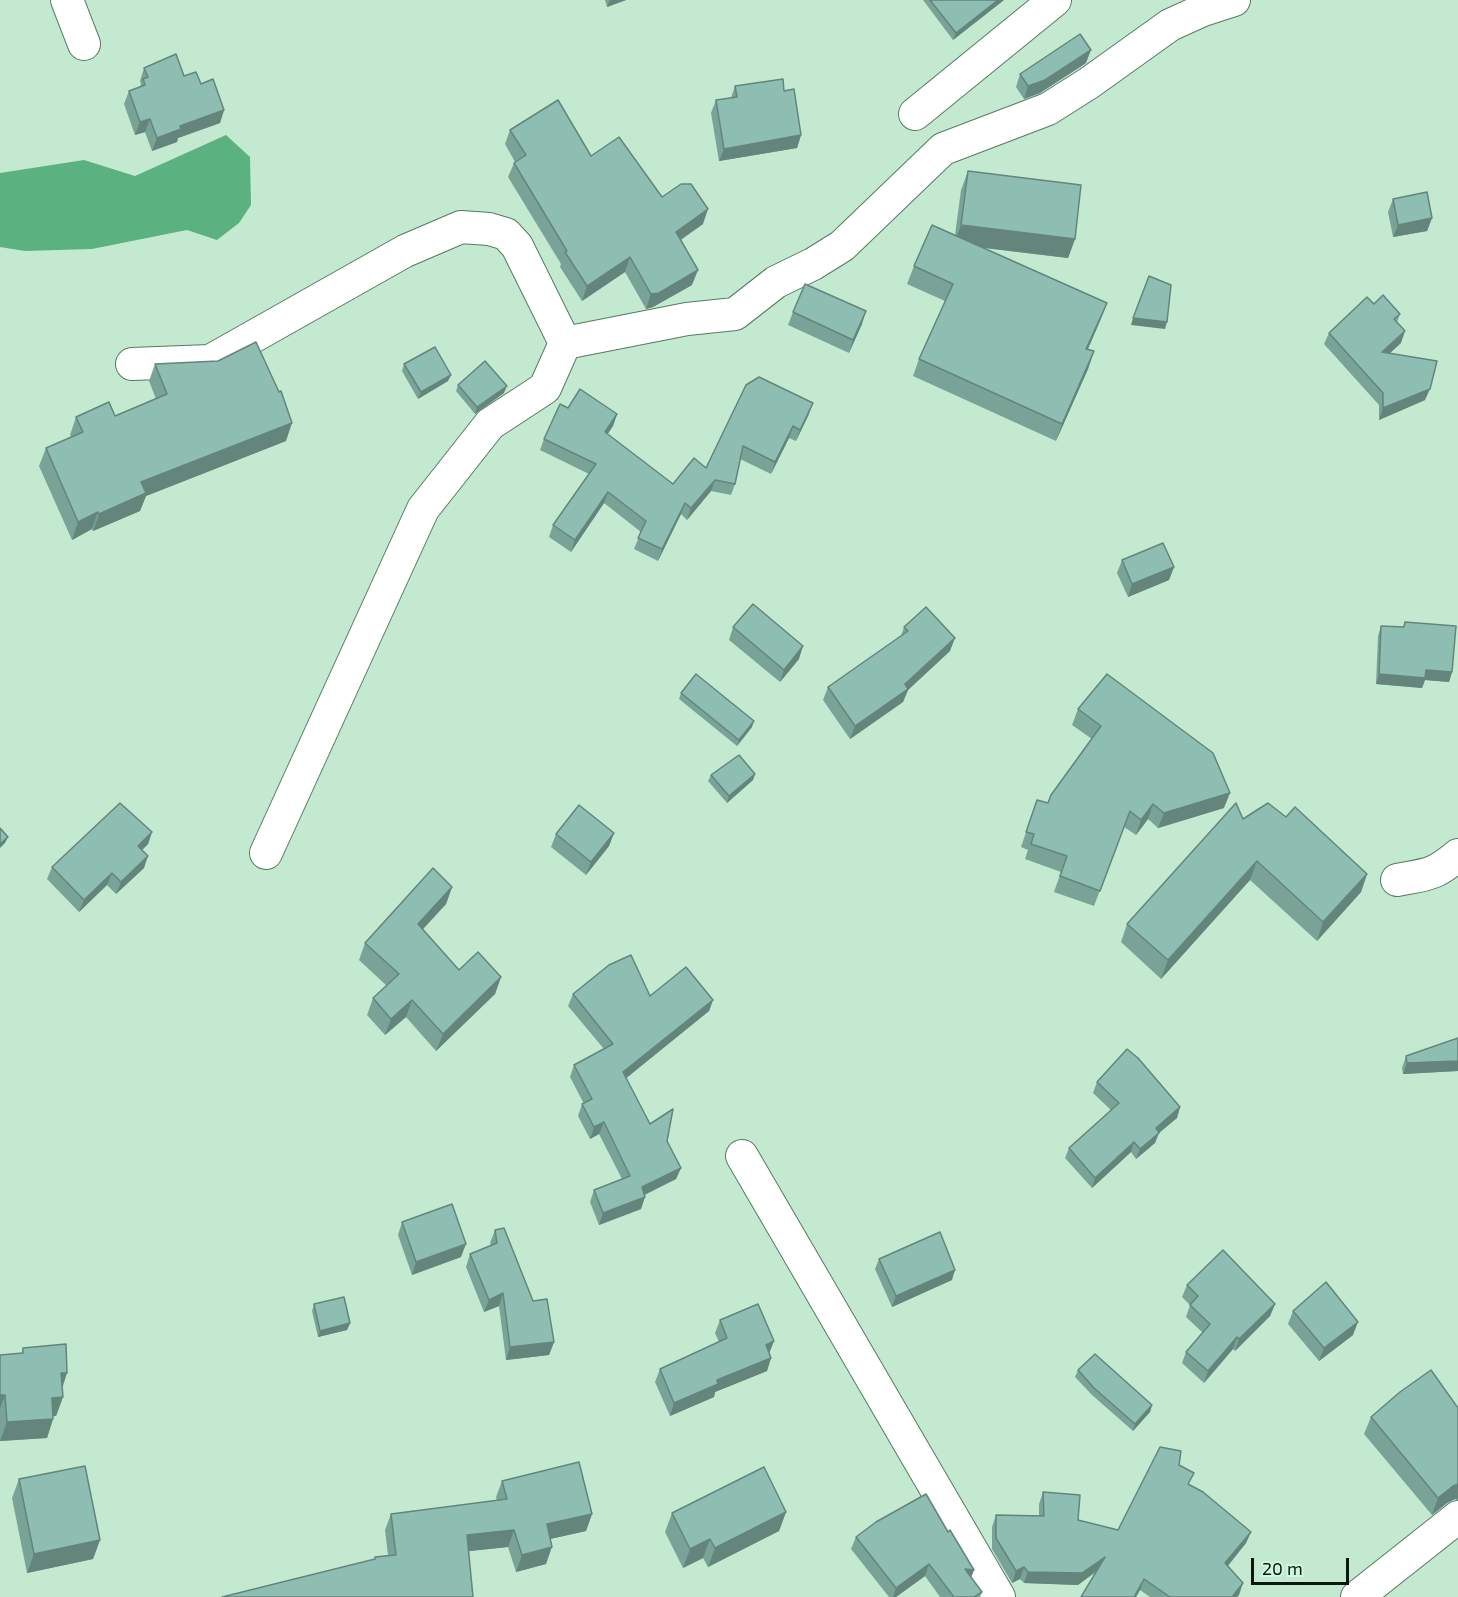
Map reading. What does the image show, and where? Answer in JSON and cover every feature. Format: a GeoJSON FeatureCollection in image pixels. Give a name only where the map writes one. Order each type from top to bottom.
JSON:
{"type":"FeatureCollection","features":[{"type":"Feature","properties":{"kind":"street"},"geometry":{"type":"LineString","coordinates":[[67,0],[84,44]]}},
{"type":"Feature","properties":{"kind":"street"},"geometry":{"type":"LineString","coordinates":[[915,114],[1055,0]]}},
{"type":"Feature","properties":{"kind":"street"},"geometry":{"type":"LineString","coordinates":[[565,344],[687,319],[735,314],[776,282],[813,264],[842,246],[943,149],[1048,109],[1089,83],[1170,25],[1203,10],[1234,0]]}},
{"type":"Feature","properties":{"kind":"street"},"geometry":{"type":"LineString","coordinates":[[132,364],[210,361],[405,251],[461,227],[489,229],[506,234],[512,240],[565,344]]}},
{"type":"Feature","properties":{"kind":"street"},"geometry":{"type":"LineString","coordinates":[[266,854],[423,509],[490,424],[544,388],[565,344]]}},
{"type":"Feature","properties":{"kind":"street"},"geometry":{"type":"LineString","coordinates":[[1397,880],[1441,870],[1458,855]]}},
{"type":"Feature","properties":{"kind":"street"},"geometry":{"type":"LineString","coordinates":[[742,1156],[999,1597]]}},
{"type":"Feature","properties":{"kind":"street"},"geometry":{"type":"LineString","coordinates":[[1357,1597],[1458,1517]]}},
{"type":"Feature","properties":{"kind":"green space"},"geometry":{"type":"Polygon","coordinates":[[[226,135],[250,157],[251,205],[239,223],[217,240],[187,230],[92,249],[25,251],[0,247],[0,173],[84,160],[135,176],[226,135]]]}},
{"type":"Feature","properties":{"kind":"building"},"geometry":{"type":"Polygon","coordinates":[[[930,0],[998,0],[956,33],[930,0]]]}},
{"type":"Feature","properties":{"kind":"building"},"geometry":{"type":"Polygon","coordinates":[[[1080,34],[1091,50],[1045,80],[1028,86],[1020,74],[1080,34]]]}},
{"type":"Feature","properties":{"kind":"building"},"geometry":{"type":"Polygon","coordinates":[[[176,54],[184,76],[196,72],[201,84],[213,79],[224,110],[180,126],[181,129],[157,138],[150,119],[140,122],[129,91],[145,85],[143,79],[148,77],[144,68],[176,54]]]}},
{"type":"Feature","properties":{"kind":"building"},"geometry":{"type":"Polygon","coordinates":[[[783,79],[784,91],[794,89],[801,135],[724,149],[716,100],[737,97],[735,86],[783,79]]]}},
{"type":"Feature","properties":{"kind":"building"},"geometry":{"type":"Polygon","coordinates":[[[558,100],[591,156],[619,137],[662,197],[681,184],[691,184],[708,209],[676,232],[698,270],[659,293],[651,294],[630,257],[587,286],[514,163],[526,155],[510,130],[558,100]]]}},
{"type":"Feature","properties":{"kind":"building"},"geometry":{"type":"Polygon","coordinates":[[[968,171],[1081,185],[1075,239],[961,225],[968,171]]]}},
{"type":"Feature","properties":{"kind":"building"},"geometry":{"type":"Polygon","coordinates":[[[1427,192],[1432,218],[1398,225],[1393,199],[1427,192]]]}},
{"type":"Feature","properties":{"kind":"building"},"geometry":{"type":"Polygon","coordinates":[[[932,225],[1107,303],[1086,349],[1094,351],[1062,424],[919,359],[953,284],[914,266],[932,225]]]}},
{"type":"Feature","properties":{"kind":"building"},"geometry":{"type":"Polygon","coordinates":[[[1149,276],[1171,285],[1167,322],[1133,318],[1149,276]]]}},
{"type":"Feature","properties":{"kind":"building"},"geometry":{"type":"Polygon","coordinates":[[[805,284],[866,311],[853,340],[793,312],[805,284]]]}},
{"type":"Feature","properties":{"kind":"building"},"geometry":{"type":"Polygon","coordinates":[[[1383,295],[1400,314],[1394,319],[1405,331],[1382,352],[1437,361],[1430,389],[1383,408],[1383,393],[1329,333],[1367,297],[1374,304],[1383,295]]]}},
{"type":"Feature","properties":{"kind":"building"},"geometry":{"type":"Polygon","coordinates":[[[256,342],[279,392],[281,391],[292,423],[141,482],[146,493],[78,522],[46,448],[83,432],[76,417],[109,402],[115,416],[167,394],[155,364],[218,361],[256,342]]]}},
{"type":"Feature","properties":{"kind":"building"},"geometry":{"type":"Polygon","coordinates":[[[435,347],[451,375],[421,392],[404,364],[435,347]]]}},
{"type":"Feature","properties":{"kind":"building"},"geometry":{"type":"Polygon","coordinates":[[[485,361],[507,386],[477,407],[458,385],[485,361]]]}},
{"type":"Feature","properties":{"kind":"building"},"geometry":{"type":"Polygon","coordinates":[[[759,377],[813,403],[800,430],[793,426],[775,462],[743,446],[735,484],[715,480],[691,508],[685,503],[662,549],[638,538],[646,521],[608,492],[575,540],[553,525],[596,464],[544,439],[560,404],[568,408],[580,389],[617,414],[605,432],[673,484],[694,458],[706,468],[746,385],[759,377]]]}},
{"type":"Feature","properties":{"kind":"building"},"geometry":{"type":"Polygon","coordinates":[[[1163,543],[1174,567],[1132,584],[1122,560],[1163,543]]]}},
{"type":"Feature","properties":{"kind":"building"},"geometry":{"type":"Polygon","coordinates":[[[753,604],[803,646],[784,670],[733,627],[753,604]]]}},
{"type":"Feature","properties":{"kind":"building"},"geometry":{"type":"Polygon","coordinates":[[[926,607],[955,638],[905,684],[908,689],[855,726],[828,687],[908,631],[904,627],[926,607]]]}},
{"type":"Feature","properties":{"kind":"building"},"geometry":{"type":"Polygon","coordinates":[[[1405,622],[1456,626],[1452,672],[1426,670],[1425,678],[1379,674],[1381,626],[1404,627],[1405,622]]]}},
{"type":"Feature","properties":{"kind":"building"},"geometry":{"type":"Polygon","coordinates":[[[696,674],[754,721],[739,740],[681,693],[696,674]]]}},
{"type":"Feature","properties":{"kind":"building"},"geometry":{"type":"Polygon","coordinates":[[[1107,674],[1213,753],[1230,793],[1164,813],[1153,804],[1141,820],[1130,811],[1100,891],[1060,876],[1067,856],[1031,844],[1034,834],[1026,832],[1037,800],[1048,803],[1051,795],[1101,726],[1078,709],[1107,674]]]}},
{"type":"Feature","properties":{"kind":"building"},"geometry":{"type":"Polygon","coordinates":[[[739,755],[755,774],[729,796],[711,775],[739,755]]]}},
{"type":"Feature","properties":{"kind":"building"},"geometry":{"type":"Polygon","coordinates":[[[120,803],[152,832],[138,846],[148,856],[121,882],[112,873],[84,900],[52,867],[120,803]]]}},
{"type":"Feature","properties":{"kind":"building"},"geometry":{"type":"Polygon","coordinates":[[[1236,803],[1243,819],[1268,803],[1286,817],[1295,807],[1367,874],[1323,922],[1257,861],[1168,960],[1127,924],[1236,803]]]}},
{"type":"Feature","properties":{"kind":"building"},"geometry":{"type":"Polygon","coordinates":[[[579,805],[614,833],[591,862],[556,834],[579,805]]]}},
{"type":"Feature","properties":{"kind":"building"},"geometry":{"type":"Polygon","coordinates":[[[0,828],[8,837],[0,844],[0,828]]]}},
{"type":"Feature","properties":{"kind":"building"},"geometry":{"type":"Polygon","coordinates":[[[433,868],[452,887],[418,924],[459,970],[478,952],[501,977],[443,1034],[412,1000],[391,1019],[373,998],[399,974],[365,943],[433,868]]]}},
{"type":"Feature","properties":{"kind":"building"},"geometry":{"type":"Polygon","coordinates":[[[631,955],[650,996],[686,967],[713,1000],[623,1072],[650,1124],[673,1109],[667,1141],[681,1168],[642,1187],[645,1197],[603,1213],[594,1190],[630,1176],[604,1122],[594,1127],[582,1104],[592,1099],[574,1065],[613,1044],[573,994],[609,965],[631,955]]]}},
{"type":"Feature","properties":{"kind":"building"},"geometry":{"type":"Polygon","coordinates":[[[1458,1038],[1458,1061],[1407,1063],[1406,1056],[1458,1038]]]}},
{"type":"Feature","properties":{"kind":"building"},"geometry":{"type":"Polygon","coordinates":[[[1127,1049],[1138,1058],[1180,1107],[1156,1128],[1159,1133],[1140,1149],[1134,1142],[1095,1178],[1069,1148],[1119,1103],[1097,1082],[1127,1049]]]}},
{"type":"Feature","properties":{"kind":"building"},"geometry":{"type":"Polygon","coordinates":[[[452,1204],[466,1244],[416,1262],[402,1222],[452,1204]]]}},
{"type":"Feature","properties":{"kind":"building"},"geometry":{"type":"Polygon","coordinates":[[[504,1228],[533,1301],[547,1299],[554,1342],[510,1347],[503,1293],[489,1300],[470,1254],[497,1243],[495,1230],[504,1228]]]}},
{"type":"Feature","properties":{"kind":"building"},"geometry":{"type":"Polygon","coordinates":[[[940,1232],[955,1270],[896,1296],[879,1259],[940,1232]]]}},
{"type":"Feature","properties":{"kind":"building"},"geometry":{"type":"Polygon","coordinates":[[[1223,1250],[1275,1304],[1239,1339],[1237,1337],[1208,1371],[1186,1352],[1210,1324],[1190,1305],[1198,1296],[1187,1285],[1223,1250]]]}},
{"type":"Feature","properties":{"kind":"building"},"geometry":{"type":"Polygon","coordinates":[[[1326,1282],[1358,1322],[1324,1348],[1293,1311],[1326,1282]]]}},
{"type":"Feature","properties":{"kind":"building"},"geometry":{"type":"Polygon","coordinates":[[[344,1297],[350,1323],[320,1331],[314,1304],[344,1297]]]}},
{"type":"Feature","properties":{"kind":"building"},"geometry":{"type":"Polygon","coordinates":[[[758,1304],[774,1341],[766,1345],[771,1358],[717,1380],[718,1384],[674,1403],[660,1369],[727,1338],[720,1320],[758,1304]]]}},
{"type":"Feature","properties":{"kind":"building"},"geometry":{"type":"Polygon","coordinates":[[[66,1344],[67,1373],[61,1373],[63,1397],[52,1398],[53,1419],[7,1422],[5,1395],[0,1395],[0,1355],[23,1353],[23,1348],[66,1344]]]}},
{"type":"Feature","properties":{"kind":"building"},"geometry":{"type":"Polygon","coordinates":[[[1095,1354],[1152,1405],[1135,1424],[1094,1388],[1078,1370],[1095,1354]]]}},
{"type":"Feature","properties":{"kind":"building"},"geometry":{"type":"Polygon","coordinates":[[[1431,1370],[1458,1408],[1458,1484],[1438,1498],[1371,1417],[1431,1370]]]}},
{"type":"Feature","properties":{"kind":"building"},"geometry":{"type":"Polygon","coordinates":[[[1160,1447],[1181,1451],[1179,1465],[1194,1473],[1188,1484],[1203,1492],[1251,1532],[1225,1563],[1243,1583],[1232,1597],[1170,1597],[1144,1579],[1134,1597],[1081,1597],[1105,1557],[1082,1573],[1028,1572],[1024,1567],[1016,1571],[996,1538],[996,1515],[1044,1516],[1043,1492],[1080,1495],[1078,1520],[1118,1530],[1160,1447]]]}},
{"type":"Feature","properties":{"kind":"building"},"geometry":{"type":"Polygon","coordinates":[[[579,1462],[592,1514],[547,1524],[552,1547],[522,1555],[514,1530],[467,1535],[473,1597],[222,1597],[375,1559],[375,1557],[396,1555],[391,1514],[507,1499],[502,1481],[579,1462]]]}},
{"type":"Feature","properties":{"kind":"building"},"geometry":{"type":"Polygon","coordinates":[[[85,1466],[100,1540],[34,1554],[19,1479],[85,1466]]]}},
{"type":"Feature","properties":{"kind":"building"},"geometry":{"type":"Polygon","coordinates":[[[764,1467],[786,1512],[715,1548],[710,1539],[690,1549],[672,1513],[764,1467]]]}},
{"type":"Feature","properties":{"kind":"building"},"geometry":{"type":"Polygon","coordinates":[[[926,1494],[974,1570],[965,1569],[982,1592],[974,1597],[954,1597],[929,1564],[896,1588],[856,1537],[876,1522],[926,1494]]]}}]}
